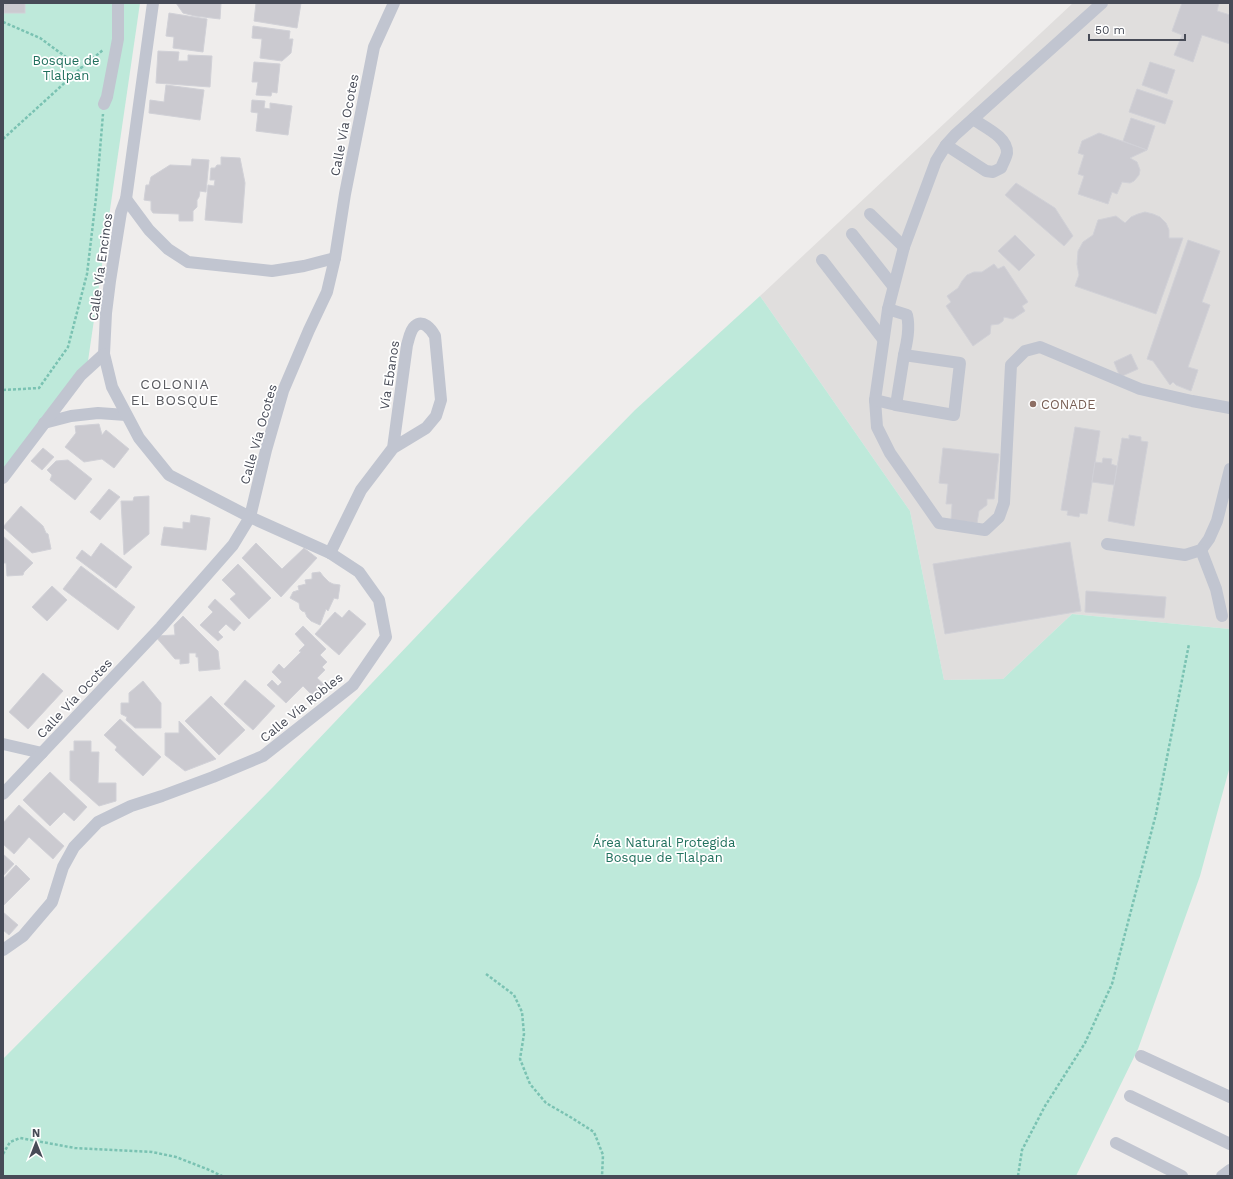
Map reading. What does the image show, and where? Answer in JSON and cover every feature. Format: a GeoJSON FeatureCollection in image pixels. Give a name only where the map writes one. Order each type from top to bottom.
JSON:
{"type":"FeatureCollection","features":[{"type":"Feature","properties":{"kind":"street"},"geometry":{"type":"LineString","coordinates":[[104,104],[107,97],[118,39],[118,3]]}},
{"type":"Feature","properties":{"kind":"street","name":"Calle Vía Encinos"},"geometry":{"type":"LineString","coordinates":[[104,354],[106,313],[111,273],[121,212],[126,199],[153,3]]}},
{"type":"Feature","properties":{"kind":"street","name":"Calle Vía Ocotes"},"geometry":{"type":"LineString","coordinates":[[5,787],[42,753],[166,621],[233,545],[250,517],[266,450],[283,391],[327,292],[335,258],[345,194],[374,47],[394,3]]}},
{"type":"Feature","properties":{"kind":"street"},"geometry":{"type":"LineString","coordinates":[[1102,3],[972,119],[946,145],[936,161],[904,246],[893,286],[883,339],[875,400],[878,427],[890,453],[939,522],[985,530],[999,517],[1004,503],[1011,365],[1025,351],[1040,347],[1140,389],[1192,402],[1230,408]]}},
{"type":"Feature","properties":{"kind":"street"},"geometry":{"type":"LineString","coordinates":[[946,145],[986,171],[993,172],[1001,168],[1007,155],[1007,147],[1002,139],[972,119]]}},
{"type":"Feature","properties":{"kind":"street"},"geometry":{"type":"LineString","coordinates":[[126,199],[149,230],[168,249],[188,262],[272,271],[304,266],[335,258]]}},
{"type":"Feature","properties":{"kind":"street"},"geometry":{"type":"LineString","coordinates":[[870,214],[904,246]]}},
{"type":"Feature","properties":{"kind":"street"},"geometry":{"type":"LineString","coordinates":[[852,234],[893,286]]}},
{"type":"Feature","properties":{"kind":"street"},"geometry":{"type":"LineString","coordinates":[[822,260],[883,339]]}},
{"type":"Feature","properties":{"kind":"street"},"geometry":{"type":"LineString","coordinates":[[888,309],[907,316],[909,323],[907,344],[896,405]]}},
{"type":"Feature","properties":{"kind":"street","name":"Vía Ebanos"},"geometry":{"type":"LineString","coordinates":[[330,554],[361,490],[393,448],[426,428],[436,416],[441,400],[435,336],[432,329],[426,324],[419,324],[414,327],[407,344],[393,448]]}},
{"type":"Feature","properties":{"kind":"street"},"geometry":{"type":"LineString","coordinates":[[3,478],[82,375],[104,354]]}},
{"type":"Feature","properties":{"kind":"street","name":"Calle Vía Robles"},"geometry":{"type":"LineString","coordinates":[[3,950],[23,936],[52,902],[63,867],[74,847],[98,822],[131,806],[214,777],[262,756],[353,685],[386,637],[380,600],[359,572],[330,554],[250,517],[169,475],[139,438],[126,414],[112,387],[104,354]]}},
{"type":"Feature","properties":{"kind":"street"},"geometry":{"type":"LineString","coordinates":[[875,400],[954,415],[960,363],[904,354]]}},
{"type":"Feature","properties":{"kind":"street"},"geometry":{"type":"LineString","coordinates":[[44,423],[71,416],[98,413],[126,414]]}},
{"type":"Feature","properties":{"kind":"street"},"geometry":{"type":"LineString","coordinates":[[1107,544],[1185,555],[1201,550],[1209,539],[1217,521],[1230,469]]}},
{"type":"Feature","properties":{"kind":"street"},"geometry":{"type":"LineString","coordinates":[[1201,550],[1216,589],[1222,616]]}},
{"type":"Feature","properties":{"kind":"street"},"geometry":{"type":"LineString","coordinates":[[3,744],[42,753]]}},
{"type":"Feature","properties":{"kind":"street"},"geometry":{"type":"LineString","coordinates":[[1141,1056],[1230,1097]]}},
{"type":"Feature","properties":{"kind":"street"},"geometry":{"type":"LineString","coordinates":[[1130,1096],[1230,1144]]}},
{"type":"Feature","properties":{"kind":"street"},"geometry":{"type":"LineString","coordinates":[[1116,1143],[1182,1176]]}},
{"type":"Feature","properties":{"kind":"street"},"geometry":{"type":"LineString","coordinates":[[1222,1176],[1230,1170]]}},
{"type":"Feature","properties":{"kind":"path"},"geometry":{"type":"LineString","coordinates":[[3,22],[40,38],[82,68]]}},
{"type":"Feature","properties":{"kind":"path"},"geometry":{"type":"LineString","coordinates":[[3,139],[82,68],[118,39]]}},
{"type":"Feature","properties":{"kind":"path"},"geometry":{"type":"LineString","coordinates":[[3,390],[39,388],[68,348],[87,274],[96,198],[104,104]]}},
{"type":"Feature","properties":{"kind":"path"},"geometry":{"type":"LineString","coordinates":[[1018,1176],[1022,1150],[1045,1106],[1085,1043],[1112,984],[1156,814],[1189,644]]}},
{"type":"Feature","properties":{"kind":"path"},"geometry":{"type":"LineString","coordinates":[[486,974],[514,995],[522,1012],[524,1034],[520,1059],[530,1084],[546,1103],[594,1132],[603,1155],[602,1176]]}},
{"type":"Feature","properties":{"kind":"path"},"geometry":{"type":"LineString","coordinates":[[3,1154],[10,1142],[20,1138],[75,1148],[152,1152],[176,1157],[207,1168],[222,1176]]}},
{"type":"Feature","properties":{"kind":"shaded area","name":"CONADE"},"geometry":{"type":"Polygon","coordinates":[[[1073,3],[1230,3],[1230,629],[1072,614],[1003,679],[944,680],[910,511],[760,296],[1073,3]]]}},
{"type":"Feature","properties":{"kind":"green space","name":"Bosque de Tlalpan"},"geometry":{"type":"Polygon","coordinates":[[[3,3],[140,3],[88,361],[3,471],[3,3]]]}},
{"type":"Feature","properties":{"kind":"green space","name":"Área Natural Protegida Bosque de Tlalpan"},"geometry":{"type":"Polygon","coordinates":[[[760,296],[910,511],[944,680],[1003,679],[1072,614],[1230,629],[1230,766],[1200,876],[1138,1049],[1076,1176],[3,1176],[3,1059],[273,787],[528,519],[635,410],[760,296]]]}},
{"type":"Feature","properties":{"kind":"building"},"geometry":{"type":"Polygon","coordinates":[[[4,3],[25,3],[25,13],[4,13],[4,3]]]}},
{"type":"Feature","properties":{"kind":"building"},"geometry":{"type":"Polygon","coordinates":[[[176,3],[221,3],[220,19],[183,13],[176,3]]]}},
{"type":"Feature","properties":{"kind":"building"},"geometry":{"type":"Polygon","coordinates":[[[256,3],[301,3],[297,28],[254,21],[256,3]]]}},
{"type":"Feature","properties":{"kind":"building"},"geometry":{"type":"Polygon","coordinates":[[[1182,3],[1219,3],[1217,11],[1230,15],[1230,44],[1202,35],[1193,62],[1174,55],[1182,35],[1172,31],[1182,3]]]}},
{"type":"Feature","properties":{"kind":"building"},"geometry":{"type":"Polygon","coordinates":[[[169,13],[207,19],[203,52],[173,48],[174,37],[166,36],[169,13]]]}},
{"type":"Feature","properties":{"kind":"building"},"geometry":{"type":"Polygon","coordinates":[[[253,26],[290,31],[289,39],[293,39],[291,53],[282,61],[260,58],[262,39],[252,38],[253,26]]]}},
{"type":"Feature","properties":{"kind":"building"},"geometry":{"type":"Polygon","coordinates":[[[158,51],[179,52],[178,61],[188,61],[188,55],[212,56],[210,87],[156,83],[158,51]]]}},
{"type":"Feature","properties":{"kind":"building"},"geometry":{"type":"Polygon","coordinates":[[[254,62],[280,64],[277,93],[272,92],[271,96],[256,95],[258,82],[252,82],[254,62]]]}},
{"type":"Feature","properties":{"kind":"building"},"geometry":{"type":"Polygon","coordinates":[[[1150,62],[1175,70],[1167,94],[1142,85],[1150,62]]]}},
{"type":"Feature","properties":{"kind":"building"},"geometry":{"type":"Polygon","coordinates":[[[166,85],[204,90],[200,120],[149,113],[150,100],[164,102],[166,85]]]}},
{"type":"Feature","properties":{"kind":"building"},"geometry":{"type":"Polygon","coordinates":[[[1137,89],[1173,101],[1165,124],[1129,112],[1137,89]]]}},
{"type":"Feature","properties":{"kind":"building"},"geometry":{"type":"Polygon","coordinates":[[[252,100],[265,101],[264,108],[270,109],[270,103],[292,106],[288,135],[256,131],[258,113],[251,112],[252,100]]]}},
{"type":"Feature","properties":{"kind":"building"},"geometry":{"type":"Polygon","coordinates":[[[1131,118],[1155,126],[1147,150],[1123,141],[1131,118]]]}},
{"type":"Feature","properties":{"kind":"building"},"geometry":{"type":"Polygon","coordinates":[[[1099,133],[1147,150],[1130,158],[1137,162],[1140,170],[1139,175],[1130,183],[1122,182],[1117,194],[1112,192],[1108,204],[1078,194],[1084,176],[1078,174],[1084,155],[1078,153],[1082,141],[1099,133]]]}},
{"type":"Feature","properties":{"kind":"building"},"geometry":{"type":"Polygon","coordinates":[[[221,157],[240,158],[245,183],[242,223],[205,220],[208,185],[214,186],[215,180],[210,180],[211,168],[221,165],[221,157]]]}},
{"type":"Feature","properties":{"kind":"building"},"geometry":{"type":"Polygon","coordinates":[[[192,159],[209,160],[206,192],[200,191],[197,200],[197,207],[193,211],[193,221],[179,221],[179,214],[153,213],[151,210],[151,201],[144,200],[146,185],[149,185],[151,177],[170,165],[191,166],[192,159]]]}},
{"type":"Feature","properties":{"kind":"building"},"geometry":{"type":"Polygon","coordinates":[[[1016,183],[1055,208],[1073,236],[1064,246],[1005,195],[1016,183]]]}},
{"type":"Feature","properties":{"kind":"building"},"geometry":{"type":"Polygon","coordinates":[[[1145,212],[1160,217],[1166,223],[1169,230],[1169,238],[1183,238],[1156,314],[1075,286],[1079,275],[1077,264],[1078,251],[1083,242],[1093,235],[1098,220],[1116,216],[1125,223],[1131,217],[1145,212]]]}},
{"type":"Feature","properties":{"kind":"building"},"geometry":{"type":"Polygon","coordinates":[[[1015,235],[1035,255],[1019,271],[998,251],[1015,235]]]}},
{"type":"Feature","properties":{"kind":"building"},"geometry":{"type":"Polygon","coordinates":[[[1188,240],[1220,251],[1202,302],[1210,305],[1188,367],[1198,370],[1191,391],[1176,385],[1173,382],[1170,385],[1153,361],[1147,359],[1188,240]]]}},
{"type":"Feature","properties":{"kind":"building"},"geometry":{"type":"Polygon","coordinates":[[[994,264],[998,269],[1004,266],[1028,302],[1022,306],[1025,311],[1013,319],[1004,317],[1003,321],[999,324],[991,325],[990,334],[973,346],[946,306],[951,302],[947,296],[958,288],[967,275],[974,272],[982,272],[994,264]]]}},
{"type":"Feature","properties":{"kind":"building"},"geometry":{"type":"Polygon","coordinates":[[[1131,354],[1138,369],[1120,377],[1114,362],[1131,354]]]}},
{"type":"Feature","properties":{"kind":"building"},"geometry":{"type":"Polygon","coordinates":[[[99,424],[102,435],[106,430],[129,449],[114,468],[102,459],[84,462],[65,447],[76,433],[75,426],[99,424]]]}},
{"type":"Feature","properties":{"kind":"building"},"geometry":{"type":"Polygon","coordinates":[[[1075,427],[1100,431],[1087,514],[1080,513],[1079,517],[1067,515],[1068,511],[1061,510],[1075,427]]]}},
{"type":"Feature","properties":{"kind":"building"},"geometry":{"type":"Polygon","coordinates":[[[1129,435],[1141,437],[1141,441],[1148,442],[1134,526],[1108,521],[1122,438],[1129,439],[1129,435]]]}},
{"type":"Feature","properties":{"kind":"building"},"geometry":{"type":"Polygon","coordinates":[[[43,448],[54,457],[42,470],[31,461],[43,448]]]}},
{"type":"Feature","properties":{"kind":"building"},"geometry":{"type":"Polygon","coordinates":[[[943,448],[999,454],[994,499],[987,499],[987,505],[979,511],[977,523],[951,520],[952,504],[946,504],[948,484],[939,483],[943,448]]]}},
{"type":"Feature","properties":{"kind":"building"},"geometry":{"type":"Polygon","coordinates":[[[1103,458],[1112,459],[1111,464],[1117,466],[1114,485],[1092,482],[1095,462],[1102,463],[1103,458]]]}},
{"type":"Feature","properties":{"kind":"building"},"geometry":{"type":"Polygon","coordinates":[[[68,460],[92,479],[75,500],[50,480],[52,475],[47,470],[56,461],[68,460]]]}},
{"type":"Feature","properties":{"kind":"building"},"geometry":{"type":"Polygon","coordinates":[[[109,489],[120,497],[100,520],[90,512],[109,489]]]}},
{"type":"Feature","properties":{"kind":"building"},"geometry":{"type":"Polygon","coordinates":[[[149,496],[149,534],[124,555],[121,501],[133,501],[134,497],[149,496]]]}},
{"type":"Feature","properties":{"kind":"building"},"geometry":{"type":"Polygon","coordinates":[[[21,506],[43,526],[48,534],[51,549],[32,553],[3,527],[21,506]]]}},
{"type":"Feature","properties":{"kind":"building"},"geometry":{"type":"Polygon","coordinates":[[[191,515],[210,518],[206,550],[161,545],[164,527],[183,529],[183,522],[190,523],[191,515]]]}},
{"type":"Feature","properties":{"kind":"building"},"geometry":{"type":"Polygon","coordinates":[[[3,536],[33,563],[23,575],[7,576],[6,563],[3,563],[3,536]]]}},
{"type":"Feature","properties":{"kind":"building"},"geometry":{"type":"Polygon","coordinates":[[[1070,542],[1081,611],[945,634],[933,564],[1070,542]]]}},
{"type":"Feature","properties":{"kind":"building"},"geometry":{"type":"Polygon","coordinates":[[[101,543],[132,567],[116,588],[76,558],[82,550],[91,557],[101,543]]]}},
{"type":"Feature","properties":{"kind":"building"},"geometry":{"type":"Polygon","coordinates":[[[256,543],[282,569],[304,548],[317,558],[281,597],[242,558],[256,543]]]}},
{"type":"Feature","properties":{"kind":"building"},"geometry":{"type":"Polygon","coordinates":[[[238,564],[271,598],[249,619],[230,599],[236,594],[222,580],[238,564]]]}},
{"type":"Feature","properties":{"kind":"building"},"geometry":{"type":"Polygon","coordinates":[[[81,566],[135,607],[118,630],[63,589],[81,566]]]}},
{"type":"Feature","properties":{"kind":"building"},"geometry":{"type":"Polygon","coordinates":[[[320,572],[329,582],[340,585],[338,599],[334,598],[328,611],[326,609],[320,625],[311,621],[305,612],[300,609],[299,603],[290,598],[293,592],[299,590],[298,586],[306,584],[305,580],[312,579],[312,573],[320,572]]]}},
{"type":"Feature","properties":{"kind":"building"},"geometry":{"type":"Polygon","coordinates":[[[52,586],[67,600],[47,621],[32,607],[52,586]]]}},
{"type":"Feature","properties":{"kind":"building"},"geometry":{"type":"Polygon","coordinates":[[[1086,591],[1166,597],[1164,618],[1085,612],[1086,591]]]}},
{"type":"Feature","properties":{"kind":"building"},"geometry":{"type":"Polygon","coordinates":[[[215,599],[241,623],[234,631],[226,624],[218,632],[223,637],[218,641],[200,625],[213,612],[208,607],[215,599]]]}},
{"type":"Feature","properties":{"kind":"building"},"geometry":{"type":"Polygon","coordinates":[[[349,610],[366,624],[339,655],[315,634],[335,612],[342,618],[349,610]]]}},
{"type":"Feature","properties":{"kind":"building"},"geometry":{"type":"Polygon","coordinates":[[[183,616],[218,651],[220,669],[199,671],[198,657],[196,657],[196,653],[189,653],[189,663],[180,664],[180,659],[175,659],[155,636],[175,635],[174,625],[183,616]]]}},
{"type":"Feature","properties":{"kind":"building"},"geometry":{"type":"Polygon","coordinates":[[[303,626],[326,649],[320,655],[327,662],[322,667],[325,670],[317,678],[328,688],[316,699],[303,686],[286,703],[267,685],[272,680],[278,686],[282,682],[272,672],[279,664],[284,669],[301,652],[299,651],[305,645],[295,634],[303,626]]]}},
{"type":"Feature","properties":{"kind":"building"},"geometry":{"type":"Polygon","coordinates":[[[43,673],[63,691],[28,729],[9,712],[43,673]]]}},
{"type":"Feature","properties":{"kind":"building"},"geometry":{"type":"Polygon","coordinates":[[[245,680],[275,706],[253,730],[224,704],[245,680]]]}},
{"type":"Feature","properties":{"kind":"building"},"geometry":{"type":"Polygon","coordinates":[[[143,681],[161,703],[161,728],[135,728],[126,720],[127,717],[121,714],[121,703],[129,703],[129,693],[143,681]]]}},
{"type":"Feature","properties":{"kind":"building"},"geometry":{"type":"Polygon","coordinates":[[[211,696],[245,730],[219,755],[185,721],[211,696]]]}},
{"type":"Feature","properties":{"kind":"building"},"geometry":{"type":"Polygon","coordinates":[[[120,719],[161,757],[143,776],[115,750],[117,747],[104,735],[120,719]]]}},
{"type":"Feature","properties":{"kind":"building"},"geometry":{"type":"Polygon","coordinates":[[[179,721],[216,759],[185,771],[165,755],[165,733],[179,733],[179,721]]]}},
{"type":"Feature","properties":{"kind":"building"},"geometry":{"type":"Polygon","coordinates":[[[74,741],[91,741],[91,752],[99,752],[98,783],[116,783],[116,801],[99,806],[70,780],[70,751],[74,751],[74,741]]]}},
{"type":"Feature","properties":{"kind":"building"},"geometry":{"type":"Polygon","coordinates":[[[50,772],[87,807],[74,821],[64,812],[50,826],[23,800],[50,772]]]}},
{"type":"Feature","properties":{"kind":"building"},"geometry":{"type":"Polygon","coordinates":[[[19,805],[64,846],[53,859],[29,837],[14,854],[3,844],[3,823],[19,805]]]}},
{"type":"Feature","properties":{"kind":"building"},"geometry":{"type":"Polygon","coordinates":[[[3,854],[14,864],[3,876],[3,854]]]}},
{"type":"Feature","properties":{"kind":"building"},"geometry":{"type":"Polygon","coordinates":[[[16,865],[30,879],[4,905],[3,879],[16,865]]]}},
{"type":"Feature","properties":{"kind":"building"},"geometry":{"type":"Polygon","coordinates":[[[3,912],[18,925],[9,935],[3,930],[3,912]]]}},
{"type":"Feature","properties":{"kind":"place","name":"CONADE"},"geometry":{"type":"Point","coordinates":[1033,404]}},
{"type":"Feature","properties":{"kind":"district","name":"COLONIA EL BOSQUE"},"geometry":{"type":"Point","coordinates":[175,392]}}]}
